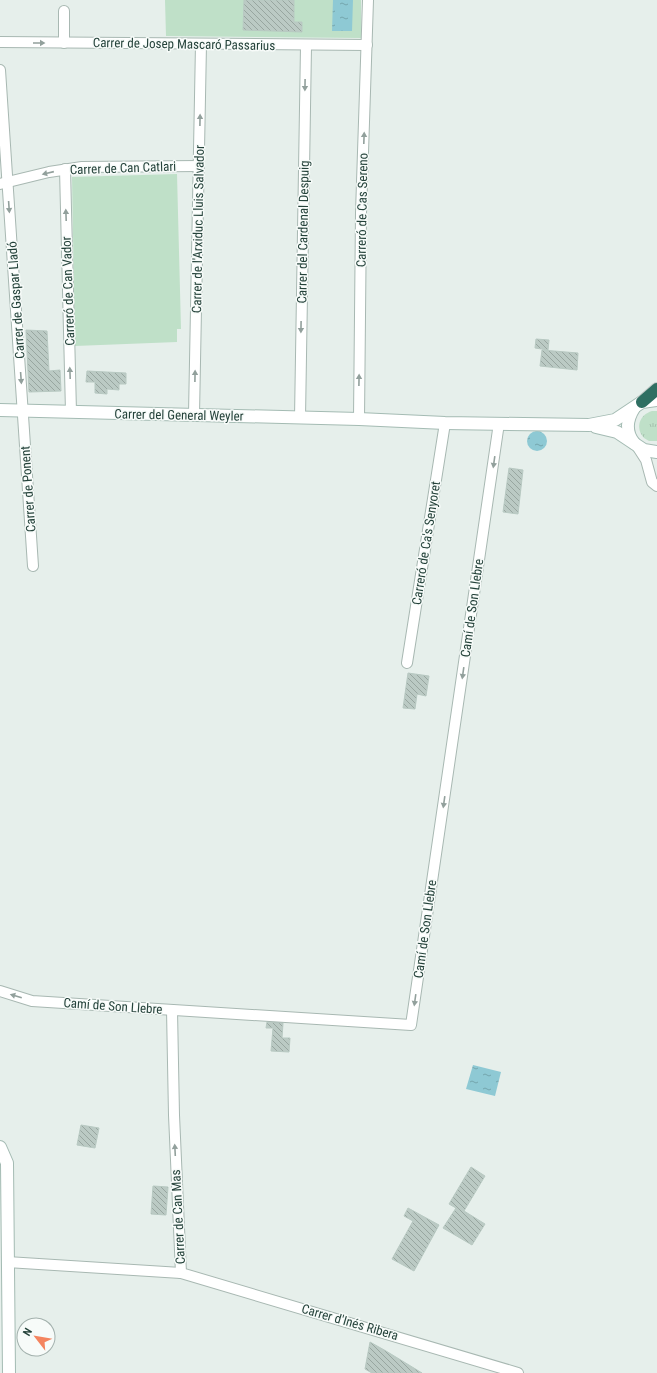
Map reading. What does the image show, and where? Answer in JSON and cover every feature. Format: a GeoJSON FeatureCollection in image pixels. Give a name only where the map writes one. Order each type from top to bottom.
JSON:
{"type":"FeatureCollection","features":[{"type":"Feature","properties":{"kind":"highway"},"geometry":{"type":"LineString","coordinates":[[638,405],[657,389]]}},
{"type":"Feature","properties":{"kind":"street","name":"Carreró de Cas Sereno"},"geometry":{"type":"LineString","coordinates":[[358,419],[361,221],[368,45],[368,0]]}},
{"type":"Feature","properties":{"kind":"street"},"geometry":{"type":"LineString","coordinates":[[64,11],[64,43]]}},
{"type":"Feature","properties":{"kind":"street","name":"Carrer de Josep Mascaró Passarius"},"geometry":{"type":"LineString","coordinates":[[0,42],[306,46],[368,45]]}},
{"type":"Feature","properties":{"kind":"street","name":"Carrer de l'Arxiduc Lluis Salvador"},"geometry":{"type":"LineString","coordinates":[[194,415],[201,44]]}},
{"type":"Feature","properties":{"kind":"street","name":"Carrer del Cardenal Despuig"},"geometry":{"type":"LineString","coordinates":[[300,418],[306,46]]}},
{"type":"Feature","properties":{"kind":"street","name":"Carrer de Gaspar Lladó"},"geometry":{"type":"LineString","coordinates":[[0,70],[4,183],[23,411]]}},
{"type":"Feature","properties":{"kind":"street","name":"Carrer de Can Catlari"},"geometry":{"type":"LineString","coordinates":[[4,183],[65,169],[199,166]]}},
{"type":"Feature","properties":{"kind":"street","name":"Carreró de Can Vador"},"geometry":{"type":"LineString","coordinates":[[65,169],[71,412]]}},
{"type":"Feature","properties":{"kind":"street"},"geometry":{"type":"LineString","coordinates":[[589,425],[615,420],[638,405],[657,400]]}},
{"type":"Feature","properties":{"kind":"street"},"geometry":{"type":"LineString","coordinates":[[638,405],[628,423],[631,440],[646,460],[652,482],[657,486]]}},
{"type":"Feature","properties":{"kind":"street","name":"Carrer del General Weyler"},"geometry":{"type":"LineString","coordinates":[[0,410],[358,419],[445,423],[589,425]]}},
{"type":"Feature","properties":{"kind":"street","name":"Carrer de Ponent"},"geometry":{"type":"LineString","coordinates":[[23,411],[33,566]]}},
{"type":"Feature","properties":{"kind":"street","name":"Carreró de Ca's Senyoret"},"geometry":{"type":"LineString","coordinates":[[407,663],[445,423]]}},
{"type":"Feature","properties":{"kind":"street","name":"Camí de Son Llebre"},"geometry":{"type":"LineString","coordinates":[[0,991],[32,1001],[411,1025],[499,423]]}},
{"type":"Feature","properties":{"kind":"street"},"geometry":{"type":"LineString","coordinates":[[589,425],[617,432],[644,450],[657,452]]}},
{"type":"Feature","properties":{"kind":"street"},"geometry":{"type":"LineString","coordinates":[[657,464],[655,471],[657,482]]}},
{"type":"Feature","properties":{"kind":"street","name":"Carrer de Can Mas"},"geometry":{"type":"LineString","coordinates":[[7,1262],[181,1273],[174,1116],[172,1010]]}},
{"type":"Feature","properties":{"kind":"street"},"geometry":{"type":"LineString","coordinates":[[0,1147],[7,1163],[9,1373]]}},
{"type":"Feature","properties":{"kind":"street","name":"Carrer d'Inés Ribera"},"geometry":{"type":"LineString","coordinates":[[181,1273],[518,1373]]}},
{"type":"Feature","properties":{"kind":"green space"},"geometry":{"type":"Polygon","coordinates":[[[165,0],[361,0],[361,38],[166,36],[165,0]]]}},
{"type":"Feature","properties":{"kind":"green space"},"geometry":{"type":"Polygon","coordinates":[[[177,174],[181,329],[177,329],[177,342],[75,346],[72,177],[177,174]]]}},
{"type":"Feature","properties":{"kind":"green space"},"geometry":{"type":"Polygon","coordinates":[[[652,411],[657,411],[657,441],[649,441],[644,438],[641,434],[639,426],[641,419],[652,411]]]}},
{"type":"Feature","properties":{"kind":"water"},"geometry":{"type":"Polygon","coordinates":[[[333,0],[353,0],[352,31],[332,31],[333,0]]]}},
{"type":"Feature","properties":{"kind":"water"},"geometry":{"type":"Polygon","coordinates":[[[533,431],[541,431],[547,437],[547,445],[541,451],[533,451],[527,445],[527,437],[533,431]]]}},
{"type":"Feature","properties":{"kind":"water"},"geometry":{"type":"Polygon","coordinates":[[[473,1065],[501,1072],[495,1096],[466,1089],[473,1065]]]}},
{"type":"Feature","properties":{"kind":"building"},"geometry":{"type":"Polygon","coordinates":[[[244,0],[294,0],[294,22],[302,22],[302,32],[243,30],[244,0]]]}},
{"type":"Feature","properties":{"kind":"building"},"geometry":{"type":"Polygon","coordinates":[[[26,330],[47,331],[49,371],[60,370],[61,391],[29,392],[26,330]]]}},
{"type":"Feature","properties":{"kind":"building"},"geometry":{"type":"Polygon","coordinates":[[[536,339],[549,340],[548,350],[535,348],[536,339]]]}},
{"type":"Feature","properties":{"kind":"building"},"geometry":{"type":"Polygon","coordinates":[[[542,350],[578,353],[577,370],[540,366],[542,350]]]}},
{"type":"Feature","properties":{"kind":"building"},"geometry":{"type":"Polygon","coordinates":[[[87,371],[126,373],[126,384],[119,384],[119,390],[107,389],[107,394],[95,393],[95,382],[86,382],[87,371]]]}},
{"type":"Feature","properties":{"kind":"building"},"geometry":{"type":"Polygon","coordinates":[[[509,468],[523,470],[518,514],[503,512],[509,468]]]}},
{"type":"Feature","properties":{"kind":"building"},"geometry":{"type":"Polygon","coordinates":[[[408,673],[429,676],[426,696],[417,694],[415,709],[403,708],[408,673]]]}},
{"type":"Feature","properties":{"kind":"building"},"geometry":{"type":"Polygon","coordinates":[[[267,1022],[283,1023],[282,1038],[290,1038],[289,1052],[271,1051],[273,1028],[266,1028],[267,1022]]]}},
{"type":"Feature","properties":{"kind":"building"},"geometry":{"type":"Polygon","coordinates":[[[81,1125],[99,1128],[95,1148],[77,1145],[81,1125]]]}},
{"type":"Feature","properties":{"kind":"building"},"geometry":{"type":"Polygon","coordinates":[[[471,1167],[485,1176],[464,1211],[485,1224],[472,1245],[443,1228],[456,1208],[449,1204],[471,1167]]]}},
{"type":"Feature","properties":{"kind":"building"},"geometry":{"type":"Polygon","coordinates":[[[153,1186],[168,1187],[166,1215],[151,1214],[153,1186]]]}},
{"type":"Feature","properties":{"kind":"building"},"geometry":{"type":"Polygon","coordinates":[[[408,1208],[439,1225],[414,1271],[392,1259],[413,1221],[404,1216],[408,1208]]]}},
{"type":"Feature","properties":{"kind":"building"},"geometry":{"type":"Polygon","coordinates":[[[370,1342],[422,1373],[372,1373],[365,1369],[370,1342]]]}}]}
